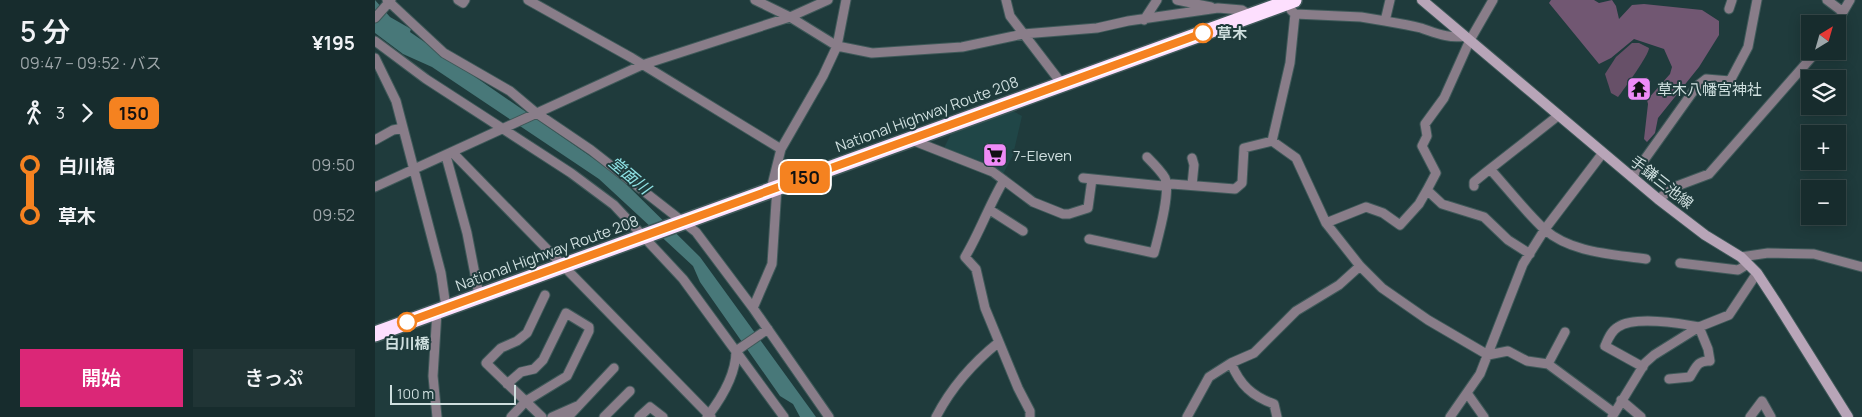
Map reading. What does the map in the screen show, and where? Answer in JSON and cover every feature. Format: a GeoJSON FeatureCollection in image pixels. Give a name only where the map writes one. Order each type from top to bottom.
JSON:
{"type":"FeatureCollection","features":[{"type":"Feature","properties":{"kind":"highway","name":"National Highway Route 208"},"geometry":{"type":"LineString","coordinates":[[375,334],[562,265],[645,237],[908,139],[1252,16],[1291,4]]}},
{"type":"Feature","properties":{"kind":"main road","name":"手鎌三池線"},"geometry":{"type":"LineString","coordinates":[[1422,0],[1658,199],[1705,235],[1745,260],[1757,274],[1848,417]]}},
{"type":"Feature","properties":{"kind":"street"},"geometry":{"type":"LineString","coordinates":[[458,0],[463,3],[465,0]]}},
{"type":"Feature","properties":{"kind":"street"},"geometry":{"type":"LineString","coordinates":[[528,0],[642,65],[781,149]]}},
{"type":"Feature","properties":{"kind":"street"},"geometry":{"type":"LineString","coordinates":[[755,0],[790,17],[837,46],[872,53],[962,47],[1023,34],[1097,28],[1128,21],[1218,8]]}},
{"type":"Feature","properties":{"kind":"street"},"geometry":{"type":"LineString","coordinates":[[375,187],[449,155],[535,112],[642,65],[790,17],[828,0]]}},
{"type":"Feature","properties":{"kind":"street"},"geometry":{"type":"LineString","coordinates":[[753,308],[772,264],[774,188],[781,149],[823,76],[837,46],[846,0]]}},
{"type":"Feature","properties":{"kind":"street"},"geometry":{"type":"LineString","coordinates":[[1006,0],[1010,16],[1062,84]]}},
{"type":"Feature","properties":{"kind":"street"},"geometry":{"type":"LineString","coordinates":[[1144,20],[1157,0]]}},
{"type":"Feature","properties":{"kind":"street"},"geometry":{"type":"LineString","coordinates":[[1177,0],[1218,8],[1243,10],[1252,16]]}},
{"type":"Feature","properties":{"kind":"street"},"geometry":{"type":"LineString","coordinates":[[1385,21],[1390,0]]}},
{"type":"Feature","properties":{"kind":"street"},"geometry":{"type":"LineString","coordinates":[[1326,223],[1365,207],[1383,213],[1400,225],[1419,204],[1437,173],[1423,146],[1427,136],[1425,124],[1444,98],[1467,38],[1493,0]]}},
{"type":"Feature","properties":{"kind":"street"},"geometry":{"type":"LineString","coordinates":[[1632,177],[1697,86],[1706,79],[1730,81],[1748,47],[1757,0]]}},
{"type":"Feature","properties":{"kind":"street"},"geometry":{"type":"LineString","coordinates":[[1827,0],[1843,12]]}},
{"type":"Feature","properties":{"kind":"street"},"geometry":{"type":"LineString","coordinates":[[1841,15],[1850,0]]}},
{"type":"Feature","properties":{"kind":"street"},"geometry":{"type":"LineString","coordinates":[[375,18],[388,2],[444,53],[510,91],[535,112],[591,150],[696,232],[753,308],[829,417]]}},
{"type":"Feature","properties":{"kind":"street"},"geometry":{"type":"LineString","coordinates":[[1272,142],[1290,63],[1291,4],[1421,28],[1441,35],[1467,38]]}},
{"type":"Feature","properties":{"kind":"street"},"geometry":{"type":"LineString","coordinates":[[375,41],[426,79],[504,128],[571,173],[614,205],[683,279],[784,417]]}},
{"type":"Feature","properties":{"kind":"street"},"geometry":{"type":"LineString","coordinates":[[375,58],[396,101],[441,273],[442,309],[433,376],[437,417]]}},
{"type":"Feature","properties":{"kind":"street"},"geometry":{"type":"LineString","coordinates":[[1658,199],[1677,186],[1709,174],[1809,60]]}},
{"type":"Feature","properties":{"kind":"street"},"geometry":{"type":"LineString","coordinates":[[1474,186],[1474,182],[1559,115]]}},
{"type":"Feature","properties":{"kind":"street"},"geometry":{"type":"LineString","coordinates":[[375,140],[393,130],[403,128]]}},
{"type":"Feature","properties":{"kind":"street"},"geometry":{"type":"LineString","coordinates":[[908,139],[977,165],[1004,180],[1033,202],[1063,214],[1088,208],[1088,179],[1235,189],[1240,187],[1244,148],[1272,142],[1297,158],[1326,223],[1360,266],[1382,288],[1428,320],[1488,355],[1507,351],[1527,361],[1548,364],[1612,415],[1643,367],[1654,354],[1699,327],[1729,315],[1757,274]]}},
{"type":"Feature","properties":{"kind":"street"},"geometry":{"type":"LineString","coordinates":[[1450,417],[1480,374],[1523,264],[1545,229],[1603,154]]}},
{"type":"Feature","properties":{"kind":"street"},"geometry":{"type":"LineString","coordinates":[[449,155],[562,265],[709,416],[721,397],[736,362],[736,351]]}},
{"type":"Feature","properties":{"kind":"street"},"geometry":{"type":"LineString","coordinates":[[449,155],[479,295]]}},
{"type":"Feature","properties":{"kind":"street"},"geometry":{"type":"LineString","coordinates":[[1089,239],[1154,253],[1163,218],[1166,185],[1165,178],[1147,157]]}},
{"type":"Feature","properties":{"kind":"street"},"geometry":{"type":"LineString","coordinates":[[1192,158],[1194,165],[1192,185]]}},
{"type":"Feature","properties":{"kind":"street"},"geometry":{"type":"LineString","coordinates":[[1490,169],[1545,229],[1577,247],[1646,259]]}},
{"type":"Feature","properties":{"kind":"street"},"geometry":{"type":"LineString","coordinates":[[1004,180],[965,257],[976,268],[985,308],[1018,388],[1030,411],[1030,417]]}},
{"type":"Feature","properties":{"kind":"street"},"geometry":{"type":"LineString","coordinates":[[1427,190],[1442,204],[1484,217],[1508,240],[1530,254]]}},
{"type":"Feature","properties":{"kind":"street"},"geometry":{"type":"LineString","coordinates":[[989,210],[1023,231]]}},
{"type":"Feature","properties":{"kind":"street"},"geometry":{"type":"LineString","coordinates":[[1680,263],[1738,270],[1745,260],[1768,253],[1814,254],[1862,267]]}},
{"type":"Feature","properties":{"kind":"street"},"geometry":{"type":"LineString","coordinates":[[1187,417],[1209,377],[1231,363],[1254,353],[1296,311],[1339,285],[1360,266]]}},
{"type":"Feature","properties":{"kind":"street"},"geometry":{"type":"LineString","coordinates":[[542,417],[485,363],[501,348],[517,341],[527,333],[545,296]]}},
{"type":"Feature","properties":{"kind":"street"},"geometry":{"type":"LineString","coordinates":[[507,384],[521,372],[534,369],[543,360],[567,312],[589,326],[589,332],[567,376],[526,401],[511,417]]}},
{"type":"Feature","properties":{"kind":"street"},"geometry":{"type":"LineString","coordinates":[[1643,367],[1605,346],[1610,335],[1618,327],[1630,322],[1643,322],[1699,327]]}},
{"type":"Feature","properties":{"kind":"street"},"geometry":{"type":"LineString","coordinates":[[1669,380],[1690,377],[1698,363],[1703,360],[1710,361],[1708,349],[1699,327]]}},
{"type":"Feature","properties":{"kind":"street"},"geometry":{"type":"LineString","coordinates":[[736,351],[768,329]]}},
{"type":"Feature","properties":{"kind":"street"},"geometry":{"type":"LineString","coordinates":[[1548,364],[1565,332]]}},
{"type":"Feature","properties":{"kind":"street"},"geometry":{"type":"LineString","coordinates":[[936,417],[947,396],[986,352],[999,342]]}},
{"type":"Feature","properties":{"kind":"street"},"geometry":{"type":"LineString","coordinates":[[1231,363],[1247,390],[1258,398],[1274,404],[1277,417]]}},
{"type":"Feature","properties":{"kind":"street"},"geometry":{"type":"LineString","coordinates":[[568,417],[614,368]]}},
{"type":"Feature","properties":{"kind":"street"},"geometry":{"type":"LineString","coordinates":[[604,417],[630,391]]}},
{"type":"Feature","properties":{"kind":"street"},"geometry":{"type":"LineString","coordinates":[[1467,393],[1484,417]]}},
{"type":"Feature","properties":{"kind":"street"},"geometry":{"type":"LineString","coordinates":[[1621,400],[1641,417]]}},
{"type":"Feature","properties":{"kind":"street"},"geometry":{"type":"LineString","coordinates":[[1750,417],[1763,401],[1771,417]]}},
{"type":"Feature","properties":{"kind":"street"},"geometry":{"type":"LineString","coordinates":[[552,417],[580,404]]}},
{"type":"Feature","properties":{"kind":"street"},"geometry":{"type":"LineString","coordinates":[[639,417],[649,407],[663,417]]}},
{"type":"Feature","properties":{"kind":"shaded area"},"geometry":{"type":"Polygon","coordinates":[[[375,0],[390,17],[411,29],[410,32],[616,174],[700,257],[816,417],[800,417],[793,404],[780,396],[700,282],[693,266],[599,179],[432,67],[403,54],[375,33],[375,0]]]}},
{"type":"Feature","properties":{"kind":"shaded area"},"geometry":{"type":"Polygon","coordinates":[[[1551,0],[1594,0],[1599,3],[1612,0],[1616,6],[1619,19],[1632,5],[1644,4],[1702,10],[1719,21],[1719,35],[1699,67],[1658,118],[1655,133],[1647,142],[1644,139],[1647,100],[1670,74],[1672,67],[1664,49],[1634,39],[1611,58],[1599,64],[1549,3],[1551,0]]]}},
{"type":"Feature","properties":{"kind":"shaded area"},"geometry":{"type":"Polygon","coordinates":[[[1632,43],[1639,43],[1649,48],[1648,52],[1618,97],[1611,93],[1605,74],[1616,57],[1632,43]]]}},
{"type":"Feature","properties":{"kind":"shaded area"},"geometry":{"type":"Polygon","coordinates":[[[1013,111],[1022,116],[1013,155],[1003,174],[979,161],[943,150],[951,134],[1013,111]]]}},
{"type":"Feature","properties":{"kind":"bus line","name":"150"},"geometry":{"type":"LineString","coordinates":[[407,322],[1203,33]]}},
{"type":"Feature","properties":{"kind":"place","name":"草木"},"geometry":{"type":"Point","coordinates":[1203,33]}},
{"type":"Feature","properties":{"kind":"place","name":"草木八幡宮神社"},"geometry":{"type":"Point","coordinates":[1639,89]}},
{"type":"Feature","properties":{"kind":"place","name":"7-Eleven"},"geometry":{"type":"Point","coordinates":[995,155]}},
{"type":"Feature","properties":{"kind":"place","name":"白川橋"},"geometry":{"type":"Point","coordinates":[407,322]}},
{"type":"Feature","properties":{"kind":"water label","name":"堂面川"},"geometry":{"type":"Point","coordinates":[630,175]}}]}
